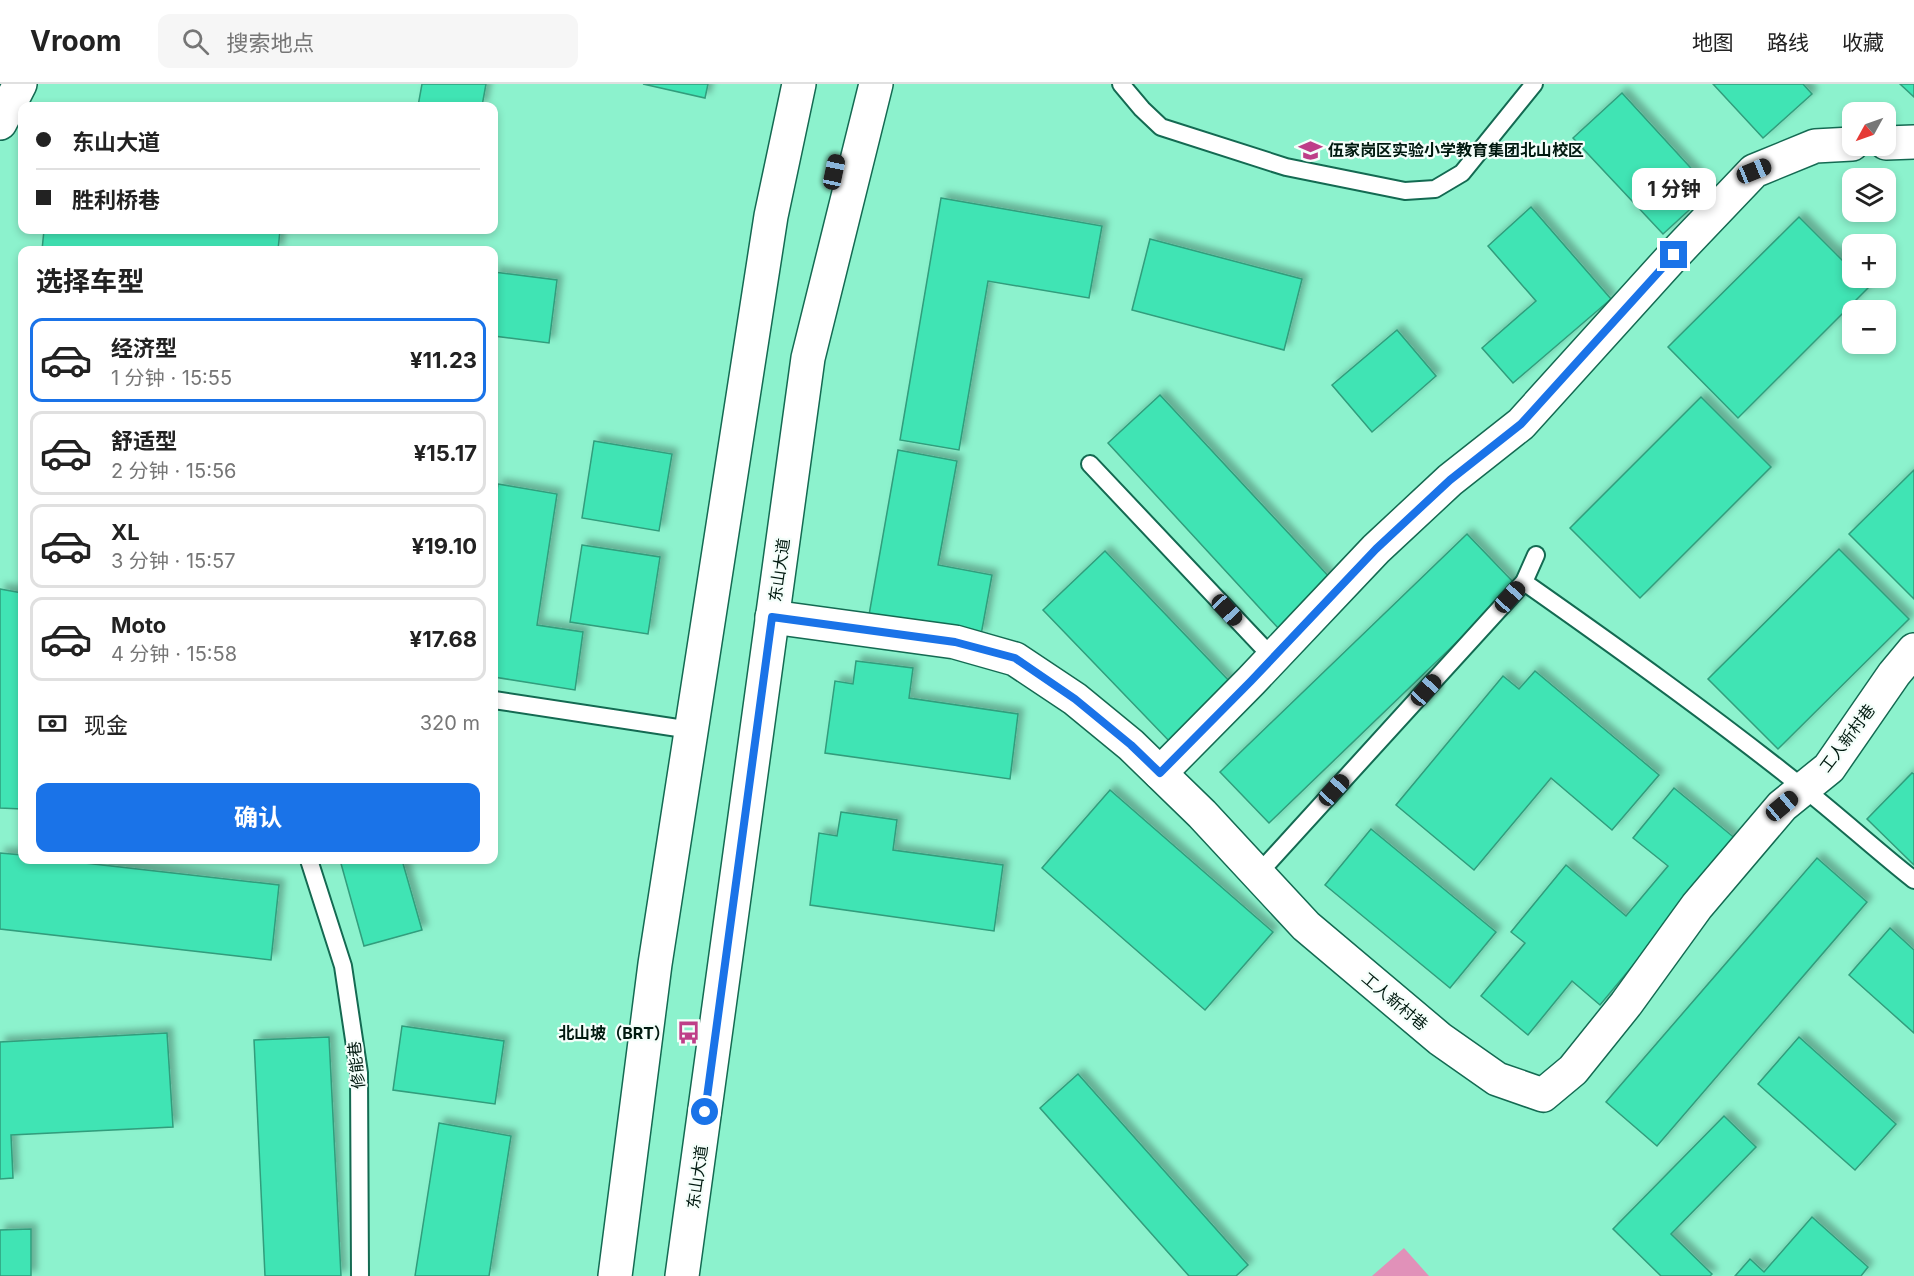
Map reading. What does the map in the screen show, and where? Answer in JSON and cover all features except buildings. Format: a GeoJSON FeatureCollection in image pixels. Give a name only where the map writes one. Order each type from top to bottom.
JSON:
{"type":"FeatureCollection","features":[{"type":"Feature","properties":{"kind":"main road"},"geometry":{"type":"LineString","coordinates":[[0,123],[21,84]]}},
{"type":"Feature","properties":{"kind":"main road"},"geometry":{"type":"LineString","coordinates":[[615,1276],[655,964],[691,730],[771,216],[799,84]]}},
{"type":"Feature","properties":{"kind":"main road"},"geometry":{"type":"LineString","coordinates":[[751,343],[813,84]]}},
{"type":"Feature","properties":{"kind":"main road"},"geometry":{"type":"LineString","coordinates":[[808,358],[802,324],[852,84]]}},
{"type":"Feature","properties":{"kind":"main road","name":"东山大道"},"geometry":{"type":"LineString","coordinates":[[682,1276],[808,358],[876,84]]}},
{"type":"Feature","properties":{"kind":"main road"},"geometry":{"type":"LineString","coordinates":[[1896,143],[1914,142]]}},
{"type":"Feature","properties":{"kind":"main road"},"geometry":{"type":"LineString","coordinates":[[1160,773],[1376,549],[1450,480],[1521,424],[1674,255],[1754,171],[1815,146],[1842,145]]}},
{"type":"Feature","properties":{"kind":"main road","name":"工人新村巷"},"geometry":{"type":"LineString","coordinates":[[772,617],[955,642],[1015,658],[1075,699],[1131,745],[1202,814],[1306,926],[1440,1039],[1497,1079],[1543,1095],[1573,1070],[1626,1004],[1697,906],[1782,806],[1829,768],[1894,674],[1914,650]]}},
{"type":"Feature","properties":{"kind":"lane"},"geometry":{"type":"LineString","coordinates":[[1121,84],[1161,128],[1287,167],[1405,191],[1435,189],[1462,173],[1534,84]]}},
{"type":"Feature","properties":{"kind":"lane"},"geometry":{"type":"LineString","coordinates":[[1090,464],[1273,658]]}},
{"type":"Feature","properties":{"kind":"lane"},"geometry":{"type":"LineString","coordinates":[[1258,874],[1524,582],[1536,555]]}},
{"type":"Feature","properties":{"kind":"lane"},"geometry":{"type":"LineString","coordinates":[[1524,582],[1628,654],[1804,788],[1914,880]]}},
{"type":"Feature","properties":{"kind":"lane"},"geometry":{"type":"LineString","coordinates":[[498,701],[691,730]]}},
{"type":"Feature","properties":{"kind":"lane","name":"修能巷"},"geometry":{"type":"LineString","coordinates":[[310,864],[343,966],[359,1073],[360,1276]]}},
{"type":"Feature","properties":{"kind":"shaded area"},"geometry":{"type":"Polygon","coordinates":[[[1404,1248],[1429,1276],[1372,1276],[1404,1248]]]}},
{"type":"Feature","properties":{"kind":"place","name":"伍家岗区实验小学教育集团北山校区"},"geometry":{"type":"Point","coordinates":[1310,150]}},
{"type":"Feature","properties":{"kind":"place","name":"北山坡（BRT）"},"geometry":{"type":"Point","coordinates":[688,1033]}},
{"type":"Feature","properties":{"kind":"route"},"geometry":{"type":"LineString","coordinates":[[705,1112],[772,617],[955,642],[1015,658],[1075,699],[1131,745],[1160,773],[1376,549],[1450,480],[1521,424],[1674,255]]}}]}
